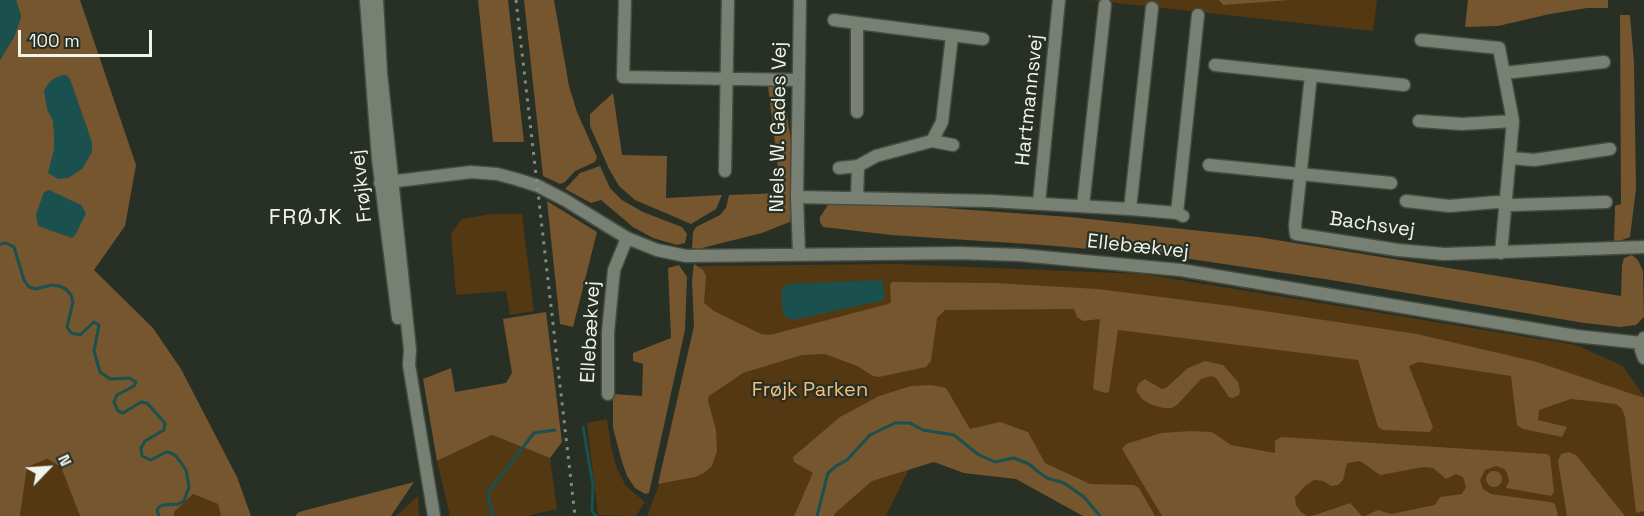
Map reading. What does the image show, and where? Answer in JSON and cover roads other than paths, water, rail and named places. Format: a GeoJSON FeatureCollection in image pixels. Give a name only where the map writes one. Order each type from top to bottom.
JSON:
{"type":"FeatureCollection","features":[{"type":"Feature","properties":{"kind":"street","name":"Frøjkvej"},"geometry":{"type":"LineString","coordinates":[[366,0],[386,182],[410,350],[409,365],[434,516]]}},
{"type":"Feature","properties":{"kind":"street","name":"Frøjkvej"},"geometry":{"type":"LineString","coordinates":[[377,0],[386,182]]}},
{"type":"Feature","properties":{"kind":"street"},"geometry":{"type":"LineString","coordinates":[[625,0],[623,77],[799,80]]}},
{"type":"Feature","properties":{"kind":"street"},"geometry":{"type":"LineString","coordinates":[[725,171],[728,0]]}},
{"type":"Feature","properties":{"kind":"street","name":"Niels W. Gades Vej"},"geometry":{"type":"LineString","coordinates":[[799,254],[797,198],[800,0]]}},
{"type":"Feature","properties":{"kind":"street","name":"Hartmannsvej"},"geometry":{"type":"LineString","coordinates":[[1039,203],[1059,0]]}},
{"type":"Feature","properties":{"kind":"street"},"geometry":{"type":"LineString","coordinates":[[1083,206],[1105,5]]}},
{"type":"Feature","properties":{"kind":"street"},"geometry":{"type":"LineString","coordinates":[[1130,209],[1152,8]]}},
{"type":"Feature","properties":{"kind":"street"},"geometry":{"type":"LineString","coordinates":[[797,198],[1039,203],[1180,215],[1198,15]]}},
{"type":"Feature","properties":{"kind":"street"},"geometry":{"type":"LineString","coordinates":[[834,20],[983,39]]}},
{"type":"Feature","properties":{"kind":"street"},"geometry":{"type":"LineString","coordinates":[[857,24],[857,112]]}},
{"type":"Feature","properties":{"kind":"street"},"geometry":{"type":"LineString","coordinates":[[932,141],[942,122],[952,36]]}},
{"type":"Feature","properties":{"kind":"street"},"geometry":{"type":"LineString","coordinates":[[1421,40],[1499,48],[1513,121],[1501,253]]}},
{"type":"Feature","properties":{"kind":"street"},"geometry":{"type":"LineString","coordinates":[[1504,73],[1604,62]]}},
{"type":"Feature","properties":{"kind":"street"},"geometry":{"type":"LineString","coordinates":[[1215,65],[1404,85]]}},
{"type":"Feature","properties":{"kind":"street","name":"Bachsvej"},"geometry":{"type":"LineString","coordinates":[[1311,75],[1296,234],[1444,254],[1644,247]]}},
{"type":"Feature","properties":{"kind":"street"},"geometry":{"type":"LineString","coordinates":[[1419,121],[1462,124],[1513,121]]}},
{"type":"Feature","properties":{"kind":"street"},"geometry":{"type":"LineString","coordinates":[[839,168],[858,166],[876,156],[932,141],[953,146]]}},
{"type":"Feature","properties":{"kind":"street"},"geometry":{"type":"LineString","coordinates":[[1510,158],[1534,160],[1610,149]]}},
{"type":"Feature","properties":{"kind":"street","name":"Bachsvej"},"geometry":{"type":"LineString","coordinates":[[1209,165],[1391,183]]}},
{"type":"Feature","properties":{"kind":"street"},"geometry":{"type":"LineString","coordinates":[[857,198],[858,166]]}},
{"type":"Feature","properties":{"kind":"street","name":"Ellebækvej"},"geometry":{"type":"LineString","coordinates":[[386,182],[471,172],[497,174],[538,186],[627,238],[657,250],[686,256],[960,253],[1020,255],[1181,270],[1576,336],[1643,341]]}},
{"type":"Feature","properties":{"kind":"street","name":"Bachsvej"},"geometry":{"type":"LineString","coordinates":[[1407,201],[1449,206],[1606,202]]}},
{"type":"Feature","properties":{"kind":"street","name":"Ellebækvej"},"geometry":{"type":"LineString","coordinates":[[608,394],[608,332],[614,270],[627,238]]}},
{"type":"Feature","properties":{"kind":"street"},"geometry":{"type":"LineString","coordinates":[[1643,341],[1641,350],[1644,358]]}},
{"type":"Feature","properties":{"kind":"water"},"geometry":{"type":"Polygon","coordinates":[[[0,0],[16,0],[21,17],[14,37],[0,60],[0,0]]]}},
{"type":"Feature","properties":{"kind":"water"},"geometry":{"type":"Polygon","coordinates":[[[62,75],[70,79],[92,142],[92,152],[82,169],[68,178],[58,179],[48,173],[54,149],[54,135],[53,121],[47,109],[44,91],[53,79],[62,75]]]}},
{"type":"Feature","properties":{"kind":"water"},"geometry":{"type":"Polygon","coordinates":[[[49,190],[81,205],[86,213],[72,238],[38,226],[36,214],[44,192],[49,190]]]}},
{"type":"Feature","properties":{"kind":"water"},"geometry":{"type":"Polygon","coordinates":[[[882,280],[885,298],[880,301],[793,320],[783,315],[781,290],[787,284],[882,280]]]}},
{"type":"Feature","properties":{"kind":"waterway"},"geometry":{"type":"LineString","coordinates":[[0,244],[6,243],[14,247],[24,280],[29,287],[36,289],[51,285],[59,286],[71,295],[73,302],[67,327],[71,333],[80,335],[94,322],[99,325],[94,351],[100,372],[110,379],[129,378],[136,382],[134,386],[117,395],[114,402],[118,411],[123,413],[141,402],[147,403],[165,423],[164,430],[145,441],[141,448],[142,456],[151,460],[166,452],[176,456],[186,470],[189,487],[184,501],[159,507],[157,510],[159,516]]}},
{"type":"Feature","properties":{"kind":"waterway"},"geometry":{"type":"LineString","coordinates":[[817,516],[828,473],[847,460],[870,435],[895,423],[910,423],[923,430],[954,435],[979,455],[995,462],[1014,458],[1029,464],[1047,478],[1064,483],[1084,497],[1100,516]]}},
{"type":"Feature","properties":{"kind":"waterway"},"geometry":{"type":"LineString","coordinates":[[583,427],[593,485],[592,511],[596,516]]}},
{"type":"Feature","properties":{"kind":"waterway"},"geometry":{"type":"LineString","coordinates":[[492,516],[488,498],[489,491],[534,433],[555,430]]}},
{"type":"Feature","properties":{"kind":"railway"},"geometry":{"type":"LineString","coordinates":[[516,0],[575,516]]}},
{"type":"Feature","properties":{"kind":"district","name":"FRØJK"},"geometry":{"type":"Point","coordinates":[306,218]}},
{"type":"Feature","properties":{"kind":"park label","name":"Frøjk Parken"},"geometry":{"type":"Point","coordinates":[810,391]}}]}
